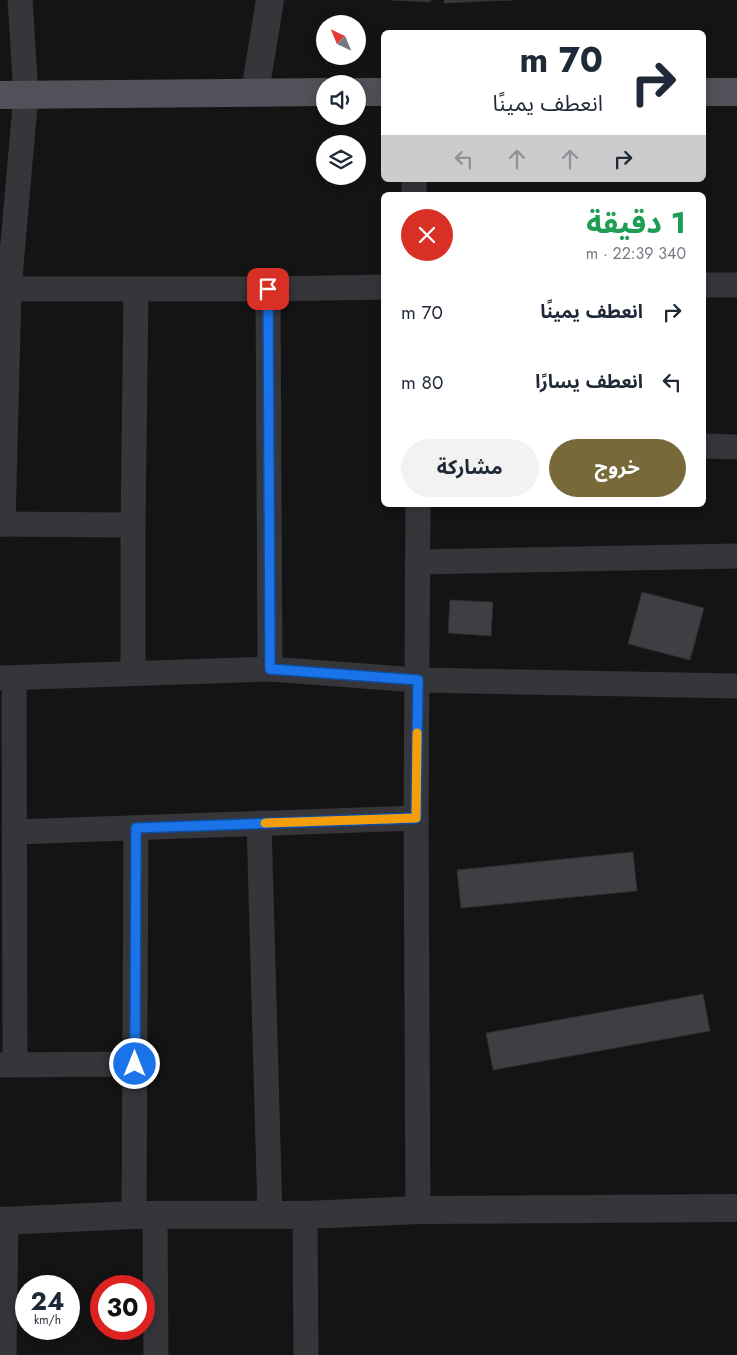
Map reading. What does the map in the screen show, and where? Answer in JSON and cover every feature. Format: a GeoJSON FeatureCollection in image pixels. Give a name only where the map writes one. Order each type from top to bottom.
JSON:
{"type":"FeatureCollection","features":[{"type":"Feature","properties":{"kind":"main road"},"geometry":{"type":"LineString","coordinates":[[13,95],[316,92]]}},
{"type":"Feature","properties":{"kind":"main road"},"geometry":{"type":"LineString","coordinates":[[366,92],[381,92]]}},
{"type":"Feature","properties":{"kind":"main road"},"geometry":{"type":"LineString","coordinates":[[706,92],[737,92]]}},
{"type":"Feature","properties":{"kind":"street"},"geometry":{"type":"LineString","coordinates":[[20,0],[13,95],[2,524],[133,525]]}},
{"type":"Feature","properties":{"kind":"street"},"geometry":{"type":"LineString","coordinates":[[256,92],[270,0]]}},
{"type":"Feature","properties":{"kind":"street"},"geometry":{"type":"LineString","coordinates":[[706,285],[737,285]]}},
{"type":"Feature","properties":{"kind":"street"},"geometry":{"type":"LineString","coordinates":[[9,290],[381,287]]}},
{"type":"Feature","properties":{"kind":"street"},"geometry":{"type":"LineString","coordinates":[[268,289],[270,669]]}},
{"type":"Feature","properties":{"kind":"street"},"geometry":{"type":"LineString","coordinates":[[133,673],[136,290]]}},
{"type":"Feature","properties":{"kind":"street"},"geometry":{"type":"LineString","coordinates":[[706,446],[737,447]]}},
{"type":"Feature","properties":{"kind":"street"},"geometry":{"type":"LineString","coordinates":[[418,507],[416,818],[418,1210]]}},
{"type":"Feature","properties":{"kind":"street"},"geometry":{"type":"LineString","coordinates":[[417,562],[737,556]]}},
{"type":"Feature","properties":{"kind":"street"},"geometry":{"type":"LineString","coordinates":[[135,1064],[8,1065],[14,832],[7,678],[270,669],[418,680],[737,686]]}},
{"type":"Feature","properties":{"kind":"street"},"geometry":{"type":"LineString","coordinates":[[14,832],[416,818]]}},
{"type":"Feature","properties":{"kind":"street"},"geometry":{"type":"LineString","coordinates":[[259,823],[270,1216]]}},
{"type":"Feature","properties":{"kind":"street"},"geometry":{"type":"LineString","coordinates":[[136,828],[135,1064],[144,1215],[156,1355]]}},
{"type":"Feature","properties":{"kind":"street"},"geometry":{"type":"LineString","coordinates":[[4,1355],[3,1221],[144,1215],[270,1216],[418,1210],[737,1208]]}},
{"type":"Feature","properties":{"kind":"street"},"geometry":{"type":"LineString","coordinates":[[305,1215],[306,1355]]}},
{"type":"Feature","properties":{"kind":"building"},"geometry":{"type":"Polygon","coordinates":[[[391,0],[431,0],[430,2],[391,0]]]}},
{"type":"Feature","properties":{"kind":"building"},"geometry":{"type":"Polygon","coordinates":[[[444,0],[512,0],[444,3],[444,0]]]}},
{"type":"Feature","properties":{"kind":"building"},"geometry":{"type":"Polygon","coordinates":[[[642,592],[704,608],[690,660],[628,644],[642,592]]]}},
{"type":"Feature","properties":{"kind":"building"},"geometry":{"type":"Polygon","coordinates":[[[450,600],[493,602],[491,636],[448,633],[450,600]]]}},
{"type":"Feature","properties":{"kind":"building"},"geometry":{"type":"Polygon","coordinates":[[[633,852],[637,891],[461,908],[457,870],[633,852]]]}},
{"type":"Feature","properties":{"kind":"building"},"geometry":{"type":"Polygon","coordinates":[[[703,994],[710,1031],[493,1070],[486,1033],[703,994]]]}},
{"type":"Feature","properties":{"kind":"slow traffic"},"geometry":{"type":"LineString","coordinates":[[265,823],[416,818],[417,733]]}},
{"type":"Feature","properties":{"kind":"route"},"geometry":{"type":"LineString","coordinates":[[135,1064],[136,828],[416,818],[418,680],[270,669],[268,289]]}}]}
